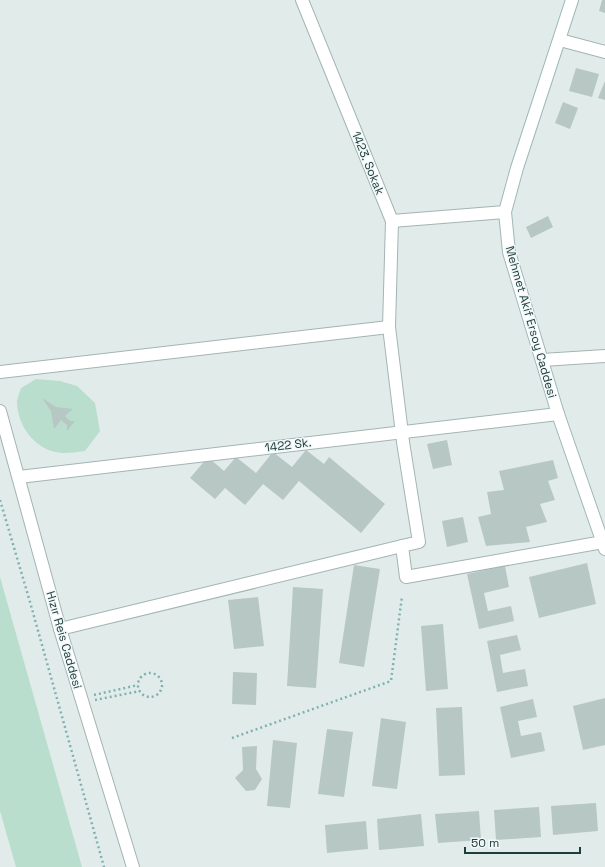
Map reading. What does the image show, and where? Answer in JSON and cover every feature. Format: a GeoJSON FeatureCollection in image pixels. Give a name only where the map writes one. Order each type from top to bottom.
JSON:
{"type":"FeatureCollection","features":[{"type":"Feature","properties":{"kind":"street","name":"1423. Sokak"},"geometry":{"type":"LineString","coordinates":[[302,0],[392,221]]}},
{"type":"Feature","properties":{"kind":"street","name":"Mehmet Akif Ersoy Caddesi"},"geometry":{"type":"LineString","coordinates":[[572,0],[517,168],[506,212],[509,252],[558,414],[604,546]]}},
{"type":"Feature","properties":{"kind":"street"},"geometry":{"type":"LineString","coordinates":[[560,40],[605,52]]}},
{"type":"Feature","properties":{"kind":"street"},"geometry":{"type":"LineString","coordinates":[[60,628],[419,542],[403,442],[389,327],[392,221],[506,212]]}},
{"type":"Feature","properties":{"kind":"street"},"geometry":{"type":"LineString","coordinates":[[0,372],[389,327]]}},
{"type":"Feature","properties":{"kind":"street"},"geometry":{"type":"LineString","coordinates":[[542,360],[605,356]]}},
{"type":"Feature","properties":{"kind":"street","name":"Hızır Reis Caddesi"},"geometry":{"type":"LineString","coordinates":[[0,412],[60,628],[133,867]]}},
{"type":"Feature","properties":{"kind":"street","name":"1422 Sk."},"geometry":{"type":"LineString","coordinates":[[19,477],[558,414]]}},
{"type":"Feature","properties":{"kind":"street"},"geometry":{"type":"LineString","coordinates":[[402,546],[406,577],[604,546]]}},
{"type":"Feature","properties":{"kind":"path"},"geometry":{"type":"LineString","coordinates":[[0,500],[104,867]]}},
{"type":"Feature","properties":{"kind":"path"},"geometry":{"type":"LineString","coordinates":[[232,738],[391,681],[402,596]]}},
{"type":"Feature","properties":{"kind":"path"},"geometry":{"type":"LineString","coordinates":[[152,673],[158,677],[161,684],[159,692],[153,696],[145,696],[140,690],[138,685],[139,679],[142,676],[152,673]]}},
{"type":"Feature","properties":{"kind":"path"},"geometry":{"type":"LineString","coordinates":[[90,696],[138,685]]}},
{"type":"Feature","properties":{"kind":"path"},"geometry":{"type":"LineString","coordinates":[[91,701],[140,690]]}},
{"type":"Feature","properties":{"kind":"green space"},"geometry":{"type":"Polygon","coordinates":[[[36,379],[60,381],[77,386],[95,403],[100,431],[85,451],[66,453],[54,452],[37,443],[25,430],[18,412],[17,399],[21,388],[36,379]]]}},
{"type":"Feature","properties":{"kind":"green space"},"geometry":{"type":"Polygon","coordinates":[[[0,577],[82,867],[16,867],[0,811],[0,577]]]}},
{"type":"Feature","properties":{"kind":"building"},"geometry":{"type":"Polygon","coordinates":[[[602,0],[605,0],[605,13],[599,11],[602,0]]]}},
{"type":"Feature","properties":{"kind":"building"},"geometry":{"type":"Polygon","coordinates":[[[576,68],[599,74],[592,97],[569,91],[576,68]]]}},
{"type":"Feature","properties":{"kind":"building"},"geometry":{"type":"Polygon","coordinates":[[[605,81],[605,100],[598,98],[605,81]]]}},
{"type":"Feature","properties":{"kind":"building"},"geometry":{"type":"Polygon","coordinates":[[[563,102],[578,108],[570,129],[555,123],[563,102]]]}},
{"type":"Feature","properties":{"kind":"building"},"geometry":{"type":"Polygon","coordinates":[[[548,216],[553,227],[531,238],[526,227],[548,216]]]}},
{"type":"Feature","properties":{"kind":"building"},"geometry":{"type":"Polygon","coordinates":[[[42,398],[56,407],[73,409],[65,416],[70,421],[75,421],[67,431],[67,425],[61,420],[54,429],[51,411],[42,398]]]}},
{"type":"Feature","properties":{"kind":"building"},"geometry":{"type":"Polygon","coordinates":[[[447,440],[452,465],[433,469],[427,444],[447,440]]]}},
{"type":"Feature","properties":{"kind":"building"},"geometry":{"type":"Polygon","coordinates":[[[306,450],[324,464],[329,457],[385,504],[361,533],[299,481],[283,500],[263,484],[245,505],[225,488],[215,499],[190,478],[208,457],[224,471],[236,457],[256,473],[273,452],[292,467],[306,450]]]}},
{"type":"Feature","properties":{"kind":"building"},"geometry":{"type":"Polygon","coordinates":[[[553,460],[558,478],[548,481],[555,500],[540,504],[547,522],[526,527],[530,542],[486,546],[478,517],[491,514],[487,492],[504,490],[499,471],[553,460]]]}},
{"type":"Feature","properties":{"kind":"building"},"geometry":{"type":"Polygon","coordinates":[[[463,517],[468,542],[447,547],[442,521],[463,517]]]}},
{"type":"Feature","properties":{"kind":"building"},"geometry":{"type":"Polygon","coordinates":[[[587,563],[596,604],[539,618],[529,577],[587,563]]]}},
{"type":"Feature","properties":{"kind":"building"},"geometry":{"type":"Polygon","coordinates":[[[354,565],[380,569],[364,667],[339,663],[354,565]]]}},
{"type":"Feature","properties":{"kind":"building"},"geometry":{"type":"Polygon","coordinates":[[[505,566],[509,587],[484,593],[488,611],[511,606],[514,621],[479,629],[467,574],[505,566]]]}},
{"type":"Feature","properties":{"kind":"building"},"geometry":{"type":"Polygon","coordinates":[[[293,587],[323,589],[316,688],[287,686],[293,587]]]}},
{"type":"Feature","properties":{"kind":"building"},"geometry":{"type":"Polygon","coordinates":[[[258,597],[264,646],[234,649],[228,600],[258,597]]]}},
{"type":"Feature","properties":{"kind":"building"},"geometry":{"type":"Polygon","coordinates":[[[443,624],[448,689],[426,691],[421,626],[443,624]]]}},
{"type":"Feature","properties":{"kind":"building"},"geometry":{"type":"Polygon","coordinates":[[[517,635],[521,650],[500,655],[503,673],[525,669],[528,686],[497,692],[487,641],[517,635]]]}},
{"type":"Feature","properties":{"kind":"building"},"geometry":{"type":"Polygon","coordinates":[[[233,672],[257,673],[256,705],[232,704],[233,672]]]}},
{"type":"Feature","properties":{"kind":"building"},"geometry":{"type":"Polygon","coordinates":[[[605,698],[605,745],[583,750],[573,706],[605,698]]]}},
{"type":"Feature","properties":{"kind":"building"},"geometry":{"type":"Polygon","coordinates":[[[533,699],[537,717],[518,721],[521,736],[541,732],[545,751],[511,758],[500,707],[533,699]]]}},
{"type":"Feature","properties":{"kind":"building"},"geometry":{"type":"Polygon","coordinates":[[[462,707],[465,775],[439,776],[436,708],[462,707]]]}},
{"type":"Feature","properties":{"kind":"building"},"geometry":{"type":"Polygon","coordinates":[[[381,718],[406,722],[397,789],[372,786],[381,718]]]}},
{"type":"Feature","properties":{"kind":"building"},"geometry":{"type":"Polygon","coordinates":[[[327,729],[353,732],[344,797],[318,794],[327,729]]]}},
{"type":"Feature","properties":{"kind":"building"},"geometry":{"type":"Polygon","coordinates":[[[273,740],[297,743],[290,808],[267,806],[273,740]]]}},
{"type":"Feature","properties":{"kind":"building"},"geometry":{"type":"Polygon","coordinates":[[[257,746],[256,769],[262,779],[255,790],[246,791],[235,778],[243,770],[242,747],[257,746]]]}},
{"type":"Feature","properties":{"kind":"building"},"geometry":{"type":"Polygon","coordinates":[[[596,803],[598,831],[553,835],[551,806],[596,803]]]}},
{"type":"Feature","properties":{"kind":"building"},"geometry":{"type":"Polygon","coordinates":[[[539,807],[541,837],[496,840],[494,810],[539,807]]]}},
{"type":"Feature","properties":{"kind":"building"},"geometry":{"type":"Polygon","coordinates":[[[479,811],[481,840],[438,843],[435,814],[479,811]]]}},
{"type":"Feature","properties":{"kind":"building"},"geometry":{"type":"Polygon","coordinates":[[[421,814],[424,846],[379,850],[377,819],[421,814]]]}},
{"type":"Feature","properties":{"kind":"building"},"geometry":{"type":"Polygon","coordinates":[[[366,821],[368,849],[327,853],[325,825],[366,821]]]}}]}
